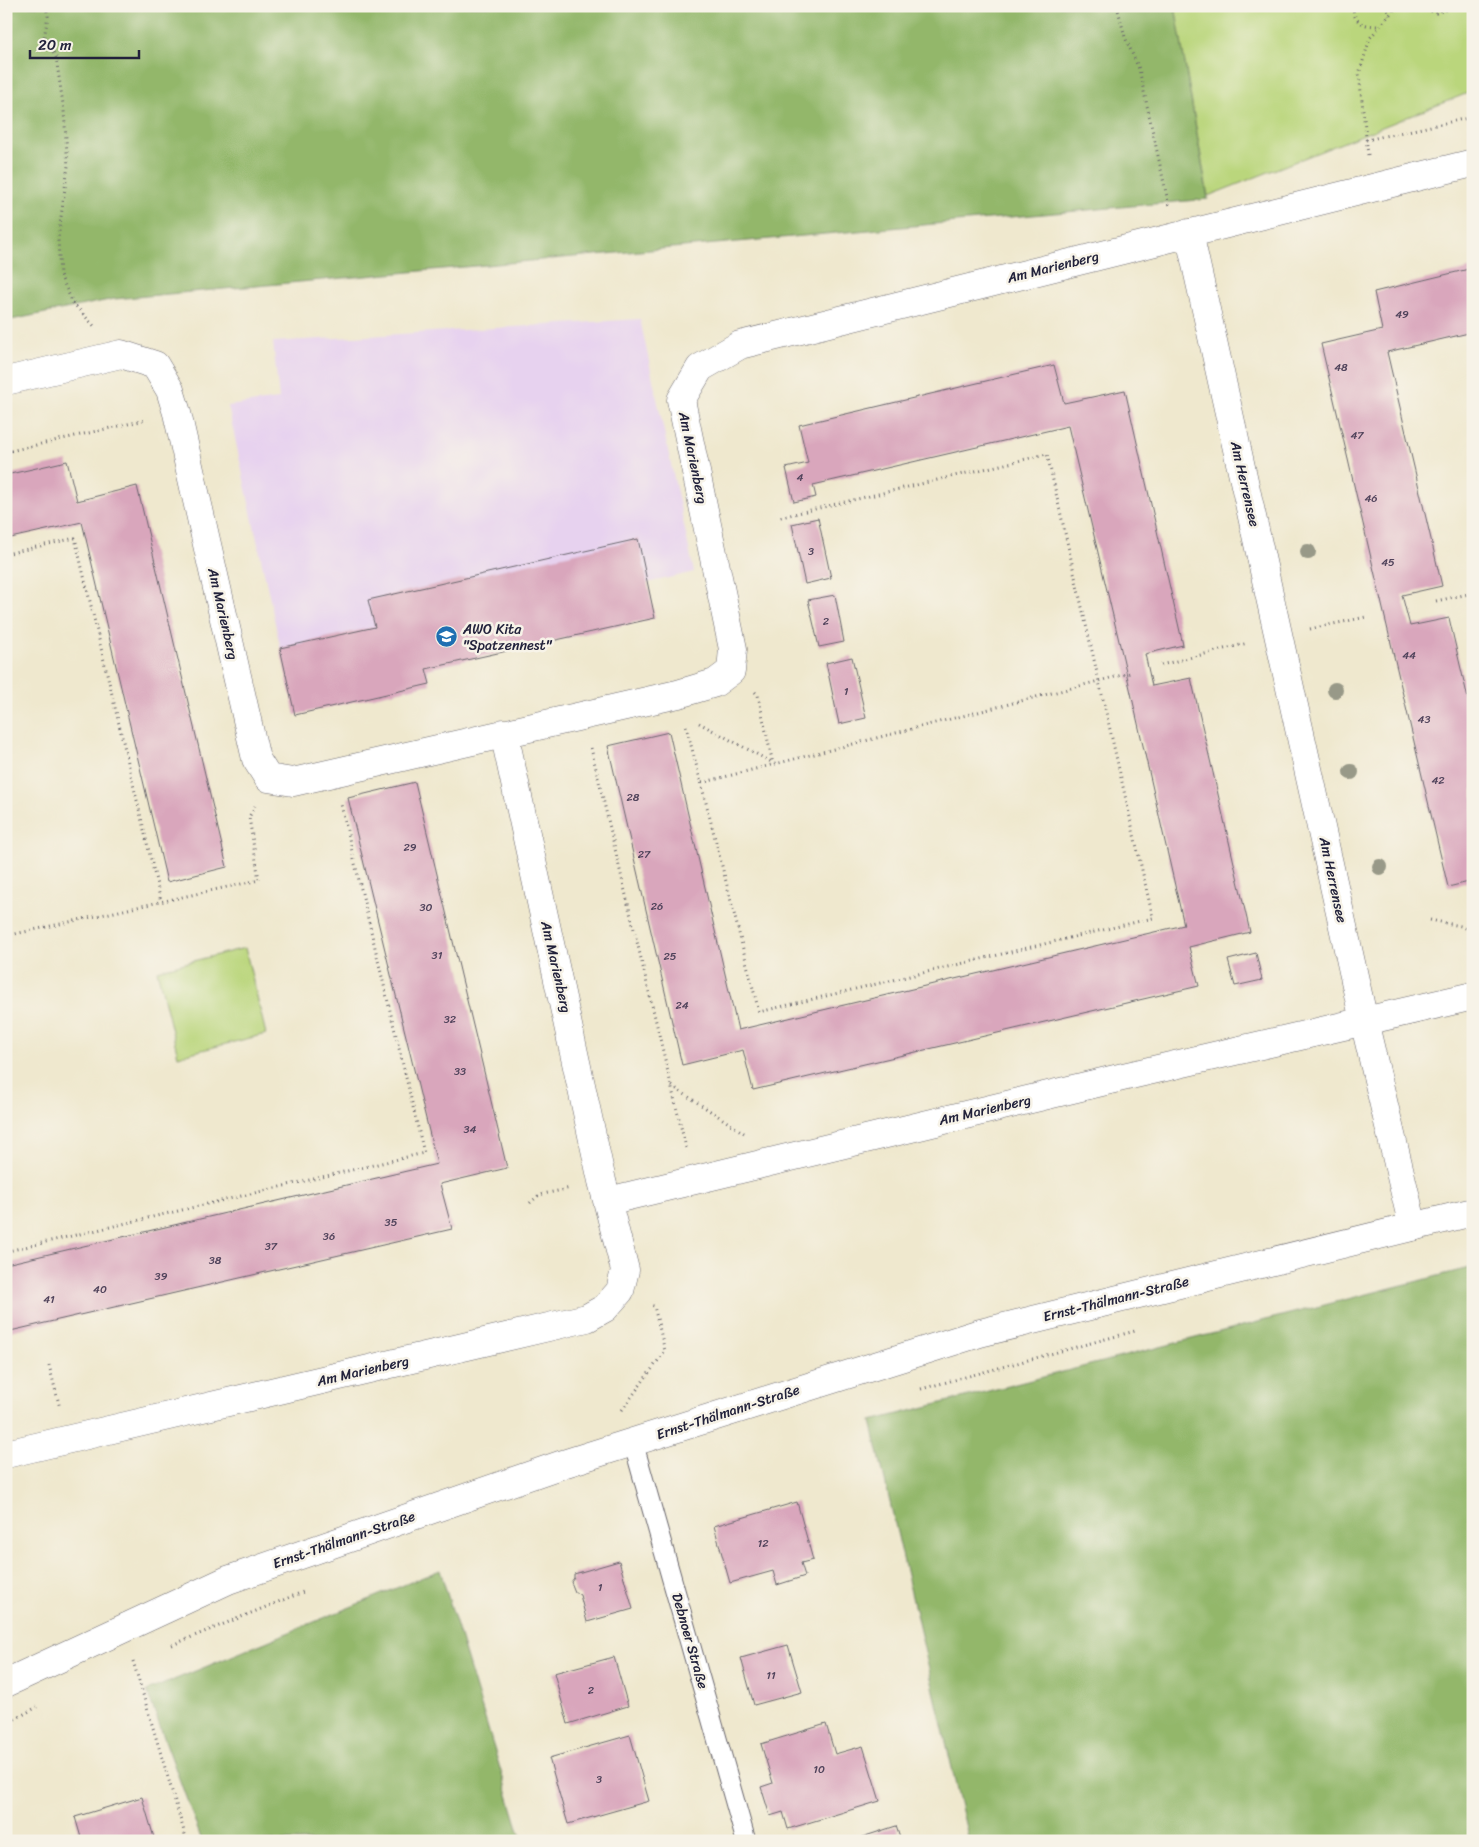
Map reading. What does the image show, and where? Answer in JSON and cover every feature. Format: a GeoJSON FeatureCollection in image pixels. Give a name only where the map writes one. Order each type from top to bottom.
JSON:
{"type":"FeatureCollection","features":[{"type":"Feature","properties":{"kind":"street"},"geometry":{"type":"LineString","coordinates":[[1182,235],[1473,162]]}},
{"type":"Feature","properties":{"kind":"street","name":"Am Marienberg"},"geometry":{"type":"LineString","coordinates":[[731,671],[733,649],[681,400],[700,368],[740,345],[1182,235]]}},
{"type":"Feature","properties":{"kind":"street","name":"Am Herrensee"},"geometry":{"type":"LineString","coordinates":[[1182,235],[1413,1227]]}},
{"type":"Feature","properties":{"kind":"street"},"geometry":{"type":"LineString","coordinates":[[6,381],[121,354]]}},
{"type":"Feature","properties":{"kind":"street","name":"Am Marienberg"},"geometry":{"type":"LineString","coordinates":[[121,354],[154,365],[170,390],[177,413],[256,759],[268,778]]}},
{"type":"Feature","properties":{"kind":"street"},"geometry":{"type":"LineString","coordinates":[[268,778],[293,782],[583,716],[680,704],[716,683],[731,671]]}},
{"type":"Feature","properties":{"kind":"street","name":"Am Marienberg"},"geometry":{"type":"LineString","coordinates":[[6,1454],[587,1318],[605,1308],[620,1291],[625,1270],[605,1191],[504,733]]}},
{"type":"Feature","properties":{"kind":"street"},"geometry":{"type":"LineString","coordinates":[[1364,1022],[1473,996]]}},
{"type":"Feature","properties":{"kind":"street","name":"Am Marienberg"},"geometry":{"type":"LineString","coordinates":[[605,1191],[694,1180],[1127,1076],[1364,1022]]}},
{"type":"Feature","properties":{"kind":"street","name":"Ernst-Thälmann-Straße"},"geometry":{"type":"LineString","coordinates":[[6,1683],[228,1580],[564,1464],[980,1332],[1473,1212]]}},
{"type":"Feature","properties":{"kind":"lane","name":"Debnoer Straße"},"geometry":{"type":"LineString","coordinates":[[622,1446],[746,1841]]}},
{"type":"Feature","properties":{"kind":"path"},"geometry":{"type":"LineString","coordinates":[[46,6],[48,16],[44,38],[56,57],[64,111],[68,166],[58,239],[60,275],[73,303],[121,354]]}},
{"type":"Feature","properties":{"kind":"path"},"geometry":{"type":"LineString","coordinates":[[1117,6],[1124,37],[1139,69],[1182,235]]}},
{"type":"Feature","properties":{"kind":"path"},"geometry":{"type":"LineString","coordinates":[[1353,6],[1354,16],[1359,24],[1380,26]]}},
{"type":"Feature","properties":{"kind":"path"},"geometry":{"type":"LineString","coordinates":[[1386,6],[1388,16]]}},
{"type":"Feature","properties":{"kind":"path"},"geometry":{"type":"LineString","coordinates":[[1374,187],[1366,140],[1359,74],[1370,38],[1397,6]]}},
{"type":"Feature","properties":{"kind":"path"},"geometry":{"type":"LineString","coordinates":[[1417,6],[1436,13],[1458,6]]}},
{"type":"Feature","properties":{"kind":"path"},"geometry":{"type":"LineString","coordinates":[[1366,140],[1473,117]]}},
{"type":"Feature","properties":{"kind":"path"},"geometry":{"type":"LineString","coordinates":[[6,452],[177,413]]}},
{"type":"Feature","properties":{"kind":"path"},"geometry":{"type":"LineString","coordinates":[[680,704],[759,1012],[1153,918],[1047,454],[777,518]]}},
{"type":"Feature","properties":{"kind":"path"},"geometry":{"type":"LineString","coordinates":[[6,554],[75,538],[161,902]]}},
{"type":"Feature","properties":{"kind":"path"},"geometry":{"type":"LineString","coordinates":[[1436,601],[1473,593]]}},
{"type":"Feature","properties":{"kind":"path"},"geometry":{"type":"LineString","coordinates":[[731,671],[758,695],[773,764]]}},
{"type":"Feature","properties":{"kind":"path"},"geometry":{"type":"LineString","coordinates":[[701,783],[1130,673]]}},
{"type":"Feature","properties":{"kind":"path"},"geometry":{"type":"LineString","coordinates":[[680,704],[773,764]]}},
{"type":"Feature","properties":{"kind":"path"},"geometry":{"type":"LineString","coordinates":[[583,716],[694,1180]]}},
{"type":"Feature","properties":{"kind":"path"},"geometry":{"type":"LineString","coordinates":[[6,1245],[8,1251],[424,1153],[334,772]]}},
{"type":"Feature","properties":{"kind":"path"},"geometry":{"type":"LineString","coordinates":[[6,936],[259,880],[249,817],[268,778]]}},
{"type":"Feature","properties":{"kind":"path"},"geometry":{"type":"LineString","coordinates":[[1430,920],[1461,926],[1473,933]]}},
{"type":"Feature","properties":{"kind":"path"},"geometry":{"type":"LineString","coordinates":[[671,1086],[752,1138]]}},
{"type":"Feature","properties":{"kind":"path"},"geometry":{"type":"LineString","coordinates":[[530,1204],[539,1195],[605,1191]]}},
{"type":"Feature","properties":{"kind":"path"},"geometry":{"type":"LineString","coordinates":[[620,1291],[654,1306],[666,1351],[606,1432],[622,1446]]}},
{"type":"Feature","properties":{"kind":"path"},"geometry":{"type":"LineString","coordinates":[[917,1390],[1138,1331]]}},
{"type":"Feature","properties":{"kind":"path"},"geometry":{"type":"LineString","coordinates":[[49,1365],[68,1440]]}},
{"type":"Feature","properties":{"kind":"path"},"geometry":{"type":"LineString","coordinates":[[169,1646],[306,1590]]}},
{"type":"Feature","properties":{"kind":"path"},"geometry":{"type":"LineString","coordinates":[[125,1664],[142,1657]]}},
{"type":"Feature","properties":{"kind":"path"},"geometry":{"type":"LineString","coordinates":[[133,1661],[187,1841]]}},
{"type":"Feature","properties":{"kind":"path"},"geometry":{"type":"LineString","coordinates":[[6,1724],[41,1706]]}},
{"type":"Feature","properties":{"kind":"shaded area"},"geometry":{"type":"Polygon","coordinates":[[[640,319],[694,572],[647,583],[655,618],[427,669],[430,684],[295,715],[228,406],[279,399],[273,342],[640,319]]]}},
{"type":"Feature","properties":{"kind":"green space"},"geometry":{"type":"Polygon","coordinates":[[[6,6],[1175,6],[1208,199],[114,299],[6,321],[6,6]]]}},
{"type":"Feature","properties":{"kind":"green space"},"geometry":{"type":"Polygon","coordinates":[[[1175,6],[1473,6],[1473,91],[1208,196],[1175,6]]]}},
{"type":"Feature","properties":{"kind":"green space"},"geometry":{"type":"Polygon","coordinates":[[[245,948],[266,1034],[178,1056],[157,970],[245,948]]]}},
{"type":"Feature","properties":{"kind":"green space"},"geometry":{"type":"Polygon","coordinates":[[[1473,1267],[1473,1841],[969,1841],[871,1421],[1473,1267]]]}},
{"type":"Feature","properties":{"kind":"green space"},"geometry":{"type":"Polygon","coordinates":[[[440,1570],[522,1841],[202,1841],[147,1691],[440,1570]]]}},
{"type":"Feature","properties":{"kind":"building"},"geometry":{"type":"Polygon","coordinates":[[[1473,268],[1473,332],[1387,352],[1442,586],[1402,595],[1410,626],[1449,618],[1473,720],[1473,881],[1448,887],[1321,344],[1382,330],[1374,292],[1473,268]]]}},
{"type":"Feature","properties":{"kind":"building"},"geometry":{"type":"Polygon","coordinates":[[[1054,365],[1064,403],[1125,390],[1183,645],[1145,654],[1152,686],[1191,678],[1250,932],[1189,947],[1199,986],[753,1090],[743,1050],[682,1065],[608,746],[669,732],[738,1030],[1184,925],[1068,426],[813,485],[816,497],[794,502],[786,468],[808,463],[799,425],[1054,365]]]}},
{"type":"Feature","properties":{"kind":"building"},"geometry":{"type":"Polygon","coordinates":[[[67,461],[77,501],[137,486],[227,867],[167,882],[82,522],[6,539],[6,475],[67,461]]]}},
{"type":"Feature","properties":{"kind":"building"},"geometry":{"type":"Polygon","coordinates":[[[818,518],[831,578],[805,584],[792,524],[818,518]]]}},
{"type":"Feature","properties":{"kind":"building","name":"AWO Kita \"Spatzennest\""},"geometry":{"type":"Polygon","coordinates":[[[638,539],[655,618],[426,669],[430,684],[295,715],[280,648],[375,627],[368,600],[638,539]]]}},
{"type":"Feature","properties":{"kind":"building"},"geometry":{"type":"Polygon","coordinates":[[[835,595],[844,642],[819,647],[808,600],[835,595]]]}},
{"type":"Feature","properties":{"kind":"building"},"geometry":{"type":"Polygon","coordinates":[[[852,657],[866,718],[839,724],[826,663],[852,657]]]}},
{"type":"Feature","properties":{"kind":"building"},"geometry":{"type":"Polygon","coordinates":[[[415,782],[507,1168],[440,1184],[452,1229],[6,1332],[6,1264],[437,1164],[348,798],[415,782]]]}},
{"type":"Feature","properties":{"kind":"building"},"geometry":{"type":"Polygon","coordinates":[[[1256,953],[1262,980],[1235,986],[1228,960],[1256,953]]]}},
{"type":"Feature","properties":{"kind":"building"},"geometry":{"type":"Polygon","coordinates":[[[797,1502],[813,1560],[801,1563],[805,1576],[777,1585],[773,1571],[730,1583],[714,1526],[797,1502]]]}},
{"type":"Feature","properties":{"kind":"building"},"geometry":{"type":"Polygon","coordinates":[[[619,1561],[633,1609],[587,1622],[580,1595],[575,1592],[571,1582],[574,1574],[619,1561]]]}},
{"type":"Feature","properties":{"kind":"building"},"geometry":{"type":"Polygon","coordinates":[[[788,1645],[802,1692],[754,1705],[741,1658],[788,1645]]]}},
{"type":"Feature","properties":{"kind":"building"},"geometry":{"type":"Polygon","coordinates":[[[614,1657],[628,1706],[568,1724],[554,1673],[614,1657]]]}},
{"type":"Feature","properties":{"kind":"building"},"geometry":{"type":"Polygon","coordinates":[[[826,1724],[835,1754],[863,1746],[880,1801],[788,1829],[783,1812],[770,1816],[761,1787],[773,1783],[761,1744],[826,1724]]]}},
{"type":"Feature","properties":{"kind":"building"},"geometry":{"type":"Polygon","coordinates":[[[630,1735],[649,1801],[568,1824],[549,1758],[630,1735]]]}},
{"type":"Feature","properties":{"kind":"building"},"geometry":{"type":"Polygon","coordinates":[[[142,1797],[155,1841],[82,1841],[75,1817],[142,1797]]]}},
{"type":"Feature","properties":{"kind":"building"},"geometry":{"type":"Polygon","coordinates":[[[896,1826],[901,1841],[853,1841],[853,1840],[896,1826]]]}},
{"type":"Feature","properties":{"kind":"place","name":"AWO Kita \"Spatzennest\""},"geometry":{"type":"Point","coordinates":[447,637]}}]}
